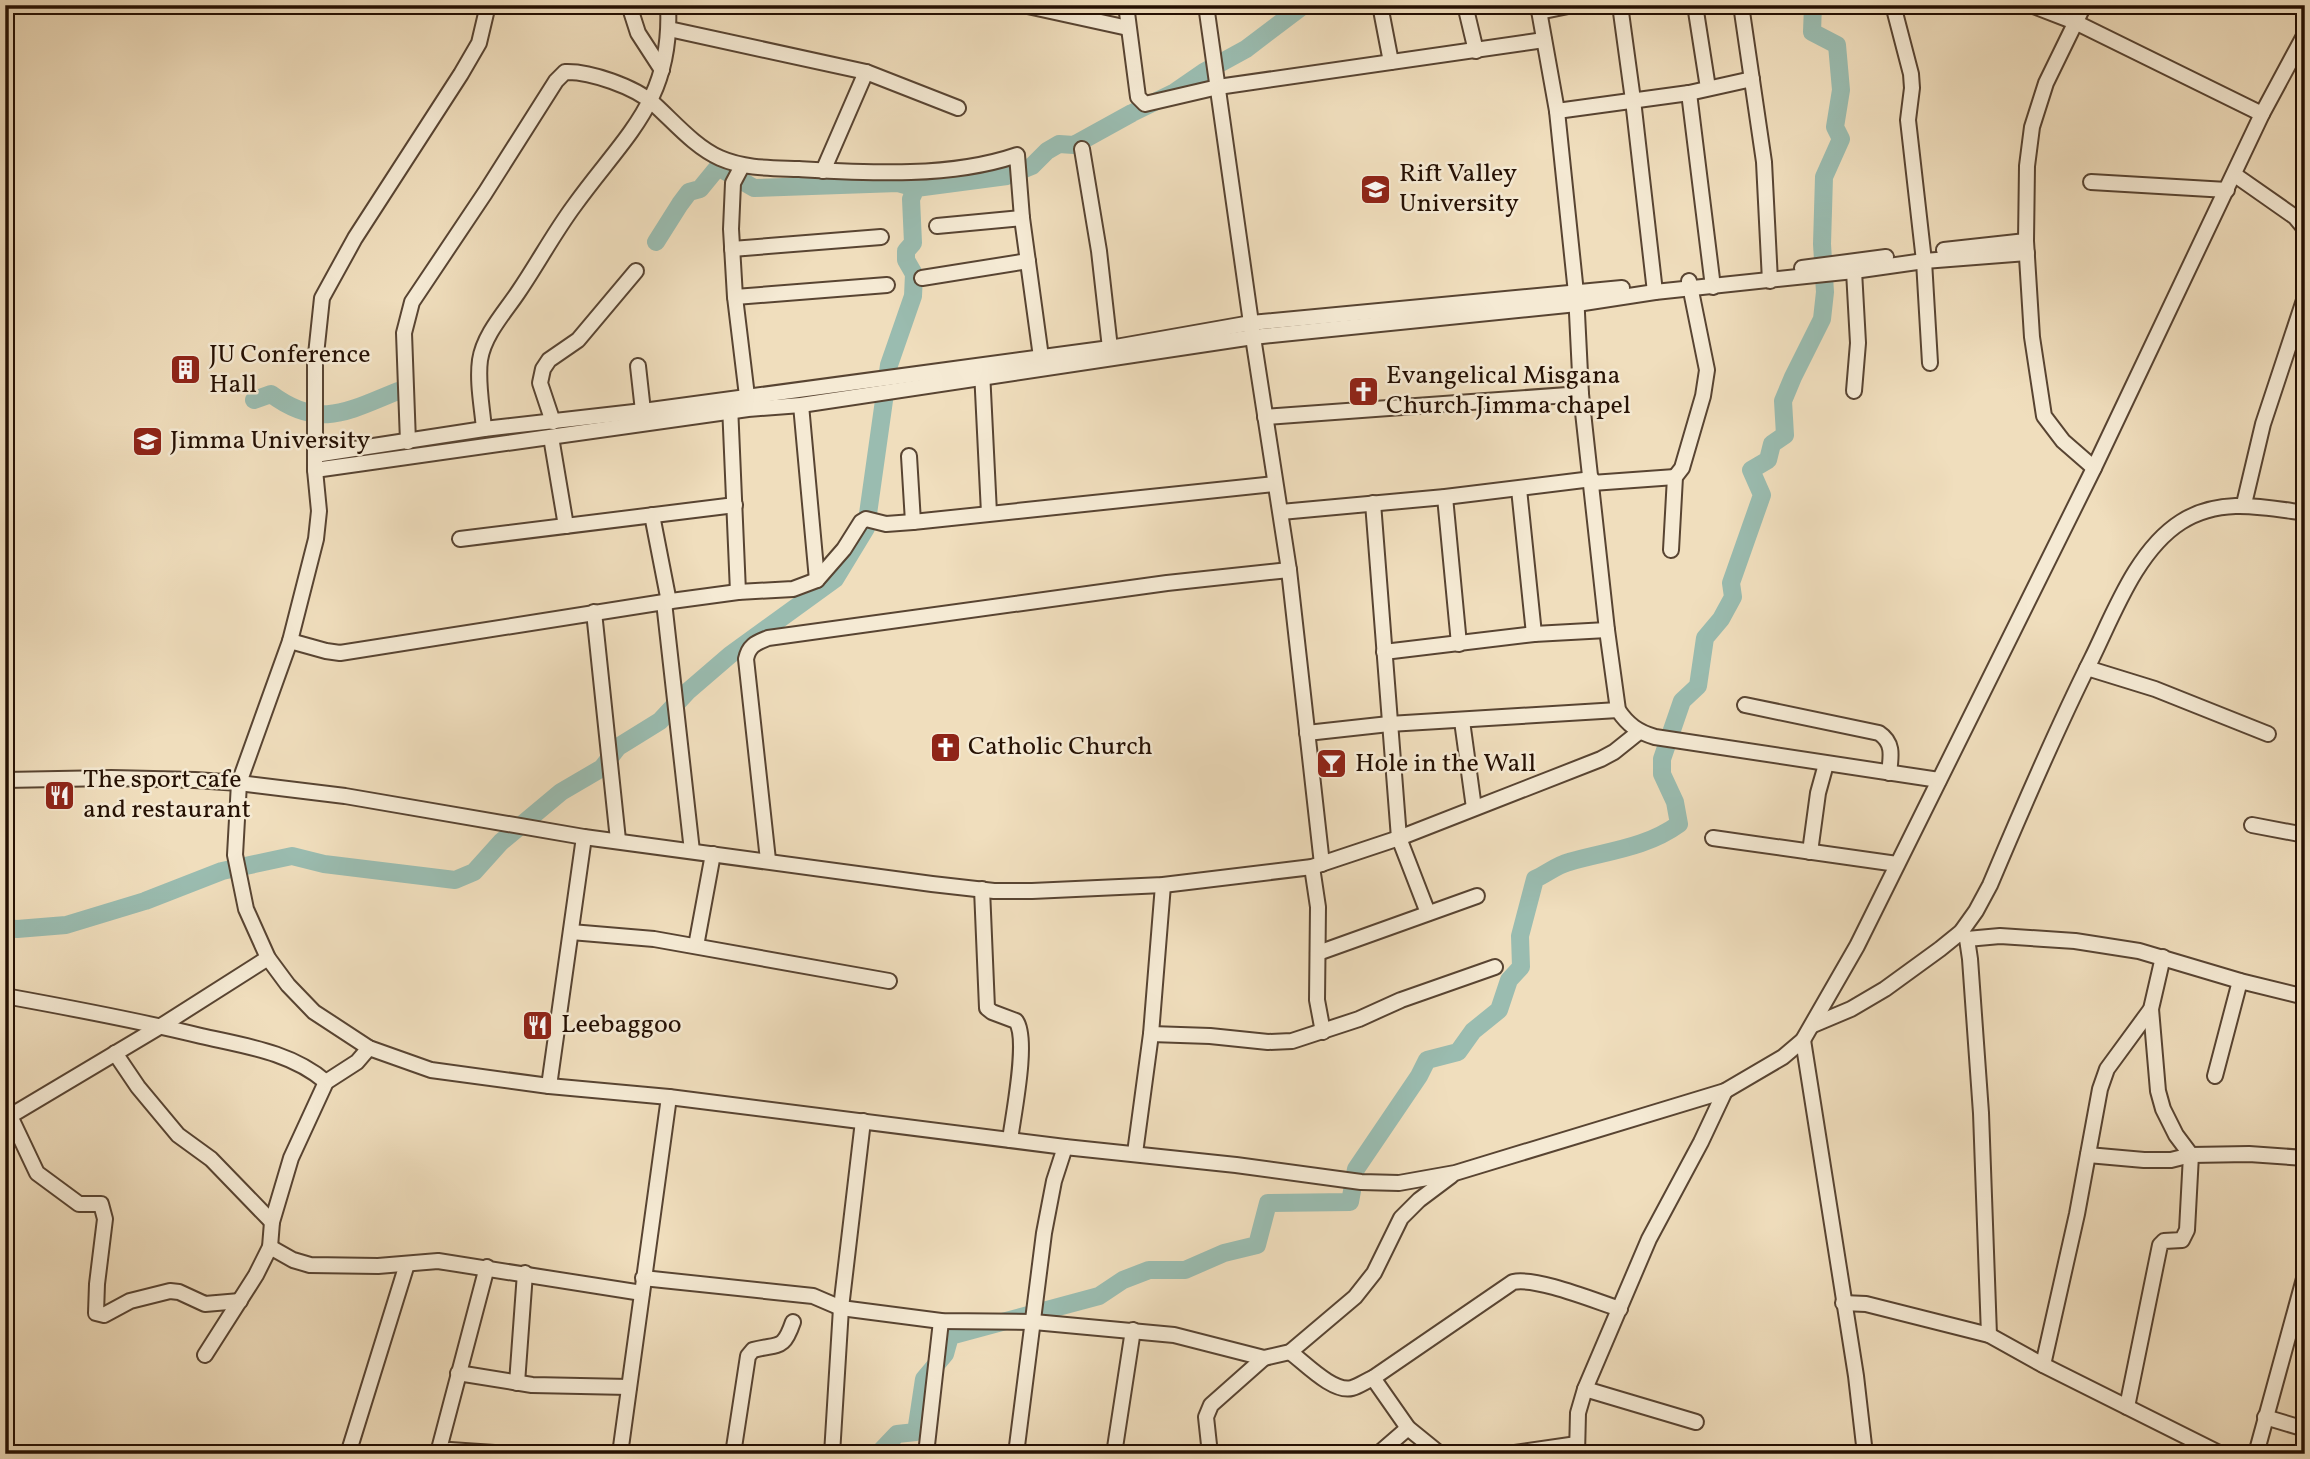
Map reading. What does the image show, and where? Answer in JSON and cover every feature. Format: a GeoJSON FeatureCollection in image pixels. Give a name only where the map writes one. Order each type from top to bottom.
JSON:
{"type":"FeatureCollection","features":[{"type":"Feature","properties":{"kind":"street"},"geometry":{"type":"LineString","coordinates":[[488,5],[479,43],[355,238],[321,298],[316,334],[315,376],[315,459],[319,511],[316,539],[290,641],[239,783],[235,855],[245,904],[268,958],[288,985],[314,1012],[369,1048],[430,1070],[1361,1182],[1399,1183],[1455,1173],[1725,1091],[1783,1057],[1803,1040],[1857,946],[2094,468],[2262,114],[2305,34]]}},
{"type":"Feature","properties":{"kind":"street"},"geometry":{"type":"LineString","coordinates":[[629,5],[638,33],[663,71]]}},
{"type":"Feature","properties":{"kind":"street"},"geometry":{"type":"LineString","coordinates":[[484,429],[480,358],[491,333],[573,206],[626,139],[651,101],[663,71],[669,29],[668,5]]}},
{"type":"Feature","properties":{"kind":"street"},"geometry":{"type":"LineString","coordinates":[[1023,5],[1128,28]]}},
{"type":"Feature","properties":{"kind":"street"},"geometry":{"type":"LineString","coordinates":[[1126,5],[1138,97],[1149,104],[1217,80],[1391,62],[1544,40]]}},
{"type":"Feature","properties":{"kind":"street"},"geometry":{"type":"LineString","coordinates":[[1206,5],[1289,570],[1307,733],[1317,866],[1317,1000],[1323,1032]]}},
{"type":"Feature","properties":{"kind":"street"},"geometry":{"type":"LineString","coordinates":[[1380,5],[1391,62]]}},
{"type":"Feature","properties":{"kind":"street"},"geometry":{"type":"LineString","coordinates":[[1465,5],[1476,51]]}},
{"type":"Feature","properties":{"kind":"street"},"geometry":{"type":"LineString","coordinates":[[1573,5],[1539,9],[1557,111],[1577,298],[1581,394],[1606,629],[1618,710],[1625,721],[1639,732],[1655,737],[1939,780]]}},
{"type":"Feature","properties":{"kind":"street"},"geometry":{"type":"LineString","coordinates":[[1619,5],[1633,100],[1654,288]]}},
{"type":"Feature","properties":{"kind":"street"},"geometry":{"type":"LineString","coordinates":[[1695,5],[1708,88]]}},
{"type":"Feature","properties":{"kind":"street"},"geometry":{"type":"LineString","coordinates":[[1741,5],[1764,162],[1769,276]]}},
{"type":"Feature","properties":{"kind":"street"},"geometry":{"type":"LineString","coordinates":[[1893,5],[1911,74],[1908,120],[1923,257],[1930,363]]}},
{"type":"Feature","properties":{"kind":"street"},"geometry":{"type":"LineString","coordinates":[[2031,5],[2075,22],[2262,114]]}},
{"type":"Feature","properties":{"kind":"street"},"geometry":{"type":"LineString","coordinates":[[2084,5],[2046,83],[2032,127],[2027,166],[2027,247],[2032,338],[2044,416],[2063,442],[2094,468]]}},
{"type":"Feature","properties":{"kind":"street"},"geometry":{"type":"LineString","coordinates":[[669,29],[866,72],[958,108]]}},
{"type":"Feature","properties":{"kind":"street"},"geometry":{"type":"LineString","coordinates":[[408,442],[404,333],[412,302],[556,81],[565,72],[582,72],[651,101],[705,149],[718,158],[742,166],[823,171],[936,171],[993,164],[1017,155],[1022,218],[1041,357]]}},
{"type":"Feature","properties":{"kind":"street"},"geometry":{"type":"LineString","coordinates":[[823,171],[866,72]]}},
{"type":"Feature","properties":{"kind":"street"},"geometry":{"type":"LineString","coordinates":[[1557,111],[1689,93],[1752,79]]}},
{"type":"Feature","properties":{"kind":"street"},"geometry":{"type":"LineString","coordinates":[[1689,93],[1712,283]]}},
{"type":"Feature","properties":{"kind":"street"},"geometry":{"type":"LineString","coordinates":[[1082,149],[1099,251],[1110,348]]}},
{"type":"Feature","properties":{"kind":"street"},"geometry":{"type":"LineString","coordinates":[[742,166],[733,183],[732,248],[747,396]]}},
{"type":"Feature","properties":{"kind":"street"},"geometry":{"type":"LineString","coordinates":[[2235,175],[2295,217],[2305,229]]}},
{"type":"Feature","properties":{"kind":"street"},"geometry":{"type":"LineString","coordinates":[[2091,181],[2227,190]]}},
{"type":"Feature","properties":{"kind":"street"},"geometry":{"type":"LineString","coordinates":[[937,226],[1022,218]]}},
{"type":"Feature","properties":{"kind":"street"},"geometry":{"type":"LineString","coordinates":[[732,248],[881,237]]}},
{"type":"Feature","properties":{"kind":"street"},"geometry":{"type":"LineString","coordinates":[[315,459],[551,437],[730,405],[747,396],[982,371],[1041,357],[1252,330],[1577,298],[2027,247]]}},
{"type":"Feature","properties":{"kind":"street"},"geometry":{"type":"LineString","coordinates":[[1769,276],[1854,271],[1923,257]]}},
{"type":"Feature","properties":{"kind":"street"},"geometry":{"type":"LineString","coordinates":[[922,278],[1028,261]]}},
{"type":"Feature","properties":{"kind":"street"},"geometry":{"type":"LineString","coordinates":[[553,422],[540,383],[543,369],[549,360],[578,341],[636,271]]}},
{"type":"Feature","properties":{"kind":"street"},"geometry":{"type":"LineString","coordinates":[[1854,271],[1858,343],[1854,391]]}},
{"type":"Feature","properties":{"kind":"street"},"geometry":{"type":"LineString","coordinates":[[735,297],[887,285]]}},
{"type":"Feature","properties":{"kind":"street"},"geometry":{"type":"LineString","coordinates":[[1671,550],[1675,477],[1682,468],[1703,396],[1707,370],[1690,285]]}},
{"type":"Feature","properties":{"kind":"street"},"geometry":{"type":"LineString","coordinates":[[2244,504],[2263,424],[2305,298]]}},
{"type":"Feature","properties":{"kind":"street"},"geometry":{"type":"LineString","coordinates":[[315,459],[484,429],[643,411],[730,405],[801,405],[982,371],[1252,330]]}},
{"type":"Feature","properties":{"kind":"street"},"geometry":{"type":"LineString","coordinates":[[638,366],[643,411]]}},
{"type":"Feature","properties":{"kind":"street"},"geometry":{"type":"LineString","coordinates":[[982,371],[989,513]]}},
{"type":"Feature","properties":{"kind":"street"},"geometry":{"type":"LineString","coordinates":[[1265,417],[1581,394]]}},
{"type":"Feature","properties":{"kind":"street"},"geometry":{"type":"LineString","coordinates":[[730,405],[738,592]]}},
{"type":"Feature","properties":{"kind":"street"},"geometry":{"type":"LineString","coordinates":[[801,405],[817,580]]}},
{"type":"Feature","properties":{"kind":"street"},"geometry":{"type":"LineString","coordinates":[[551,437],[566,526]]}},
{"type":"Feature","properties":{"kind":"street"},"geometry":{"type":"LineString","coordinates":[[909,456],[913,523]]}},
{"type":"Feature","properties":{"kind":"street"},"geometry":{"type":"LineString","coordinates":[[1280,512],[1592,481],[1675,477]]}},
{"type":"Feature","properties":{"kind":"street"},"geometry":{"type":"LineString","coordinates":[[290,641],[340,653],[491,631],[594,612],[738,592],[784,590],[817,580],[866,519],[886,524],[913,523],[1275,484]]}},
{"type":"Feature","properties":{"kind":"street"},"geometry":{"type":"LineString","coordinates":[[1519,489],[1534,634]]}},
{"type":"Feature","properties":{"kind":"street"},"geometry":{"type":"LineString","coordinates":[[1445,497],[1459,644]]}},
{"type":"Feature","properties":{"kind":"street"},"geometry":{"type":"LineString","coordinates":[[1373,503],[1399,838],[1428,913]]}},
{"type":"Feature","properties":{"kind":"street"},"geometry":{"type":"LineString","coordinates":[[1989,1335],[1981,1113],[1970,959],[1964,936],[1990,886],[2020,813],[2135,571],[2162,539],[2181,522],[2208,510],[2244,504],[2305,513]]}},
{"type":"Feature","properties":{"kind":"street"},"geometry":{"type":"LineString","coordinates":[[460,539],[735,505]]}},
{"type":"Feature","properties":{"kind":"street"},"geometry":{"type":"LineString","coordinates":[[652,515],[666,602],[692,851]]}},
{"type":"Feature","properties":{"kind":"street"},"geometry":{"type":"LineString","coordinates":[[768,860],[746,659],[753,644],[768,638],[1051,598],[1289,570]]}},
{"type":"Feature","properties":{"kind":"street"},"geometry":{"type":"LineString","coordinates":[[594,612],[618,840]]}},
{"type":"Feature","properties":{"kind":"street"},"geometry":{"type":"LineString","coordinates":[[1384,652],[1534,634],[1606,629]]}},
{"type":"Feature","properties":{"kind":"street"},"geometry":{"type":"LineString","coordinates":[[2087,668],[2155,690],[2269,734]]}},
{"type":"Feature","properties":{"kind":"street"},"geometry":{"type":"LineString","coordinates":[[1745,705],[1878,733],[1887,738],[1891,746],[1889,773]]}},
{"type":"Feature","properties":{"kind":"street"},"geometry":{"type":"LineString","coordinates":[[1307,733],[1389,724],[1618,710]]}},
{"type":"Feature","properties":{"kind":"street"},"geometry":{"type":"LineString","coordinates":[[1462,721],[1474,808]]}},
{"type":"Feature","properties":{"kind":"street"},"geometry":{"type":"LineString","coordinates":[[5,780],[195,779],[239,783],[345,796],[584,837],[982,889],[1032,891],[1163,885],[1317,866],[1399,838],[1601,759],[1639,732]]}},
{"type":"Feature","properties":{"kind":"street"},"geometry":{"type":"LineString","coordinates":[[1810,852],[1818,793],[1826,764]]}},
{"type":"Feature","properties":{"kind":"street"},"geometry":{"type":"LineString","coordinates":[[2252,825],[2305,835]]}},
{"type":"Feature","properties":{"kind":"street"},"geometry":{"type":"LineString","coordinates":[[550,1086],[584,837]]}},
{"type":"Feature","properties":{"kind":"street"},"geometry":{"type":"LineString","coordinates":[[1713,838],[1897,864]]}},
{"type":"Feature","properties":{"kind":"street"},"geometry":{"type":"LineString","coordinates":[[695,946],[713,853]]}},
{"type":"Feature","properties":{"kind":"street"},"geometry":{"type":"LineString","coordinates":[[1135,1153],[1151,1034],[1163,885]]}},
{"type":"Feature","properties":{"kind":"street"},"geometry":{"type":"LineString","coordinates":[[982,889],[987,1008],[1016,1021],[1020,1030],[1019,1075],[1010,1140]]}},
{"type":"Feature","properties":{"kind":"street"},"geometry":{"type":"LineString","coordinates":[[1318,953],[1477,896]]}},
{"type":"Feature","properties":{"kind":"street"},"geometry":{"type":"LineString","coordinates":[[571,932],[654,939],[889,981]]}},
{"type":"Feature","properties":{"kind":"street"},"geometry":{"type":"LineString","coordinates":[[1813,1025],[1874,996],[1940,949],[1964,936],[2075,941],[2139,951],[2239,981],[2305,997]]}},
{"type":"Feature","properties":{"kind":"street"},"geometry":{"type":"LineString","coordinates":[[1940,949],[1970,959]]}},
{"type":"Feature","properties":{"kind":"street"},"geometry":{"type":"LineString","coordinates":[[2127,1407],[2160,1245],[2164,1241],[2182,1240],[2187,1230],[2191,1155],[2176,1135],[2163,1109],[2158,1091],[2151,1009],[2163,957]]}},
{"type":"Feature","properties":{"kind":"street"},"geometry":{"type":"LineString","coordinates":[[240,1301],[205,1304],[179,1292],[170,1291],[130,1301],[104,1315],[96,1313],[104,1209],[101,1204],[94,1202],[79,1204],[37,1173],[8,1117],[161,1026],[268,958]]}},
{"type":"Feature","properties":{"kind":"street"},"geometry":{"type":"LineString","coordinates":[[1151,1034],[1268,1042],[1292,1041],[1359,1019],[1401,1000],[1495,967]]}},
{"type":"Feature","properties":{"kind":"street"},"geometry":{"type":"LineString","coordinates":[[2215,1076],[2239,981]]}},
{"type":"Feature","properties":{"kind":"street"},"geometry":{"type":"LineString","coordinates":[[5,996],[98,1012],[276,1054],[311,1069],[326,1082]]}},
{"type":"Feature","properties":{"kind":"street"},"geometry":{"type":"LineString","coordinates":[[2043,1365],[2101,1089],[2108,1069],[2151,1009]]}},
{"type":"Feature","properties":{"kind":"street"},"geometry":{"type":"LineString","coordinates":[[1803,1040],[1856,1376],[1865,1454]]}},
{"type":"Feature","properties":{"kind":"street"},"geometry":{"type":"LineString","coordinates":[[205,1355],[240,1301],[270,1247],[272,1222],[291,1158],[326,1082],[356,1062],[369,1048]]}},
{"type":"Feature","properties":{"kind":"street"},"geometry":{"type":"LineString","coordinates":[[116,1053],[138,1087],[178,1135],[211,1159],[272,1222]]}},
{"type":"Feature","properties":{"kind":"street"},"geometry":{"type":"LineString","coordinates":[[1508,1454],[1577,1449],[1578,1413],[1585,1390],[1648,1240],[1725,1091]]}},
{"type":"Feature","properties":{"kind":"street"},"geometry":{"type":"LineString","coordinates":[[623,1452],[643,1278],[669,1097]]}},
{"type":"Feature","properties":{"kind":"street"},"geometry":{"type":"LineString","coordinates":[[832,1454],[841,1308],[863,1121]]}},
{"type":"Feature","properties":{"kind":"street"},"geometry":{"type":"LineString","coordinates":[[1016,1454],[1044,1233],[1054,1181],[1065,1147]]}},
{"type":"Feature","properties":{"kind":"street"},"geometry":{"type":"LineString","coordinates":[[2088,1155],[2144,1160],[2171,1160],[2191,1155],[2249,1154],[2305,1158]]}},
{"type":"Feature","properties":{"kind":"street"},"geometry":{"type":"LineString","coordinates":[[643,1278],[813,1296],[841,1308],[941,1321],[1034,1322],[1174,1335],[1264,1358],[1290,1352],[1355,1297],[1374,1273],[1401,1217],[1455,1173]]}},
{"type":"Feature","properties":{"kind":"street"},"geometry":{"type":"LineString","coordinates":[[270,1247],[293,1260],[310,1265],[438,1261],[642,1293]]}},
{"type":"Feature","properties":{"kind":"street"},"geometry":{"type":"LineString","coordinates":[[348,1454],[407,1264]]}},
{"type":"Feature","properties":{"kind":"street"},"geometry":{"type":"LineString","coordinates":[[438,1454],[486,1268]]}},
{"type":"Feature","properties":{"kind":"street"},"geometry":{"type":"LineString","coordinates":[[517,1383],[525,1273]]}},
{"type":"Feature","properties":{"kind":"street"},"geometry":{"type":"LineString","coordinates":[[2256,1454],[2305,1275]]}},
{"type":"Feature","properties":{"kind":"street"},"geometry":{"type":"LineString","coordinates":[[1290,1352],[1327,1382],[1350,1389],[1373,1378],[1513,1282],[1525,1281],[1562,1290],[1620,1309]]}},
{"type":"Feature","properties":{"kind":"street"},"geometry":{"type":"LineString","coordinates":[[1843,1303],[1866,1304],[1989,1335],[2221,1454]]}},
{"type":"Feature","properties":{"kind":"street"},"geometry":{"type":"LineString","coordinates":[[926,1454],[941,1321]]}},
{"type":"Feature","properties":{"kind":"street"},"geometry":{"type":"LineString","coordinates":[[733,1454],[748,1356],[753,1350],[779,1345],[787,1340],[793,1322]]}},
{"type":"Feature","properties":{"kind":"street"},"geometry":{"type":"LineString","coordinates":[[1114,1454],[1133,1331]]}},
{"type":"Feature","properties":{"kind":"street"},"geometry":{"type":"LineString","coordinates":[[1210,1454],[1206,1417],[1211,1405],[1264,1358]]}},
{"type":"Feature","properties":{"kind":"street"},"geometry":{"type":"LineString","coordinates":[[458,1373],[532,1385],[629,1387]]}},
{"type":"Feature","properties":{"kind":"street"},"geometry":{"type":"LineString","coordinates":[[1373,1378],[1408,1428],[1440,1454]]}},
{"type":"Feature","properties":{"kind":"street"},"geometry":{"type":"LineString","coordinates":[[1585,1390],[1696,1422]]}},
{"type":"Feature","properties":{"kind":"street"},"geometry":{"type":"LineString","coordinates":[[2265,1417],[2305,1429]]}},
{"type":"Feature","properties":{"kind":"street"},"geometry":{"type":"LineString","coordinates":[[1378,1454],[1408,1428]]}},
{"type":"Feature","properties":{"kind":"street"},"geometry":{"type":"LineString","coordinates":[[438,1454],[450,1450],[505,1453]]}},
{"type":"Feature","properties":{"kind":"waterway"},"geometry":{"type":"LineString","coordinates":[[5,928],[66,925],[145,901],[222,871],[292,856],[324,864],[455,880],[474,872],[501,842],[561,792],[602,768],[618,747],[660,721],[687,692],[730,655],[835,579],[866,528],[889,365],[913,296],[914,274],[906,260],[906,251],[913,243],[911,199],[916,188],[1007,176],[1032,166],[1047,151],[1059,144],[1074,145],[1175,92],[1246,49],[1304,5]]}},
{"type":"Feature","properties":{"kind":"waterway"},"geometry":{"type":"LineString","coordinates":[[878,1454],[897,1434],[916,1432],[924,1379],[945,1354],[950,1336],[1099,1296],[1123,1280],[1149,1270],[1185,1270],[1224,1253],[1257,1245],[1268,1203],[1350,1202],[1356,1169],[1427,1060],[1458,1052],[1473,1031],[1499,1010],[1509,980],[1521,967],[1520,936],[1535,879],[1565,863],[1653,839],[1679,824],[1675,802],[1662,774],[1662,759],[1682,701],[1698,686],[1705,638],[1721,619],[1733,597],[1731,583],[1762,495],[1751,470],[1768,460],[1772,444],[1785,435],[1783,401],[1822,319],[1825,292],[1822,244],[1824,177],[1841,139],[1835,127],[1841,90],[1837,45],[1812,32],[1813,5]]}},
{"type":"Feature","properties":{"kind":"waterway"},"geometry":{"type":"LineString","coordinates":[[656,242],[689,192],[700,189],[718,167],[754,188],[898,183],[916,188]]}},
{"type":"Feature","properties":{"kind":"waterway"},"geometry":{"type":"LineString","coordinates":[[254,400],[271,394],[304,412],[319,414],[348,410],[398,391]]}},
{"type":"Feature","properties":{"kind":"place","name":"Rift Valley University"},"geometry":{"type":"Point","coordinates":[1376,189]}},
{"type":"Feature","properties":{"kind":"place","name":"JU Conference Hall"},"geometry":{"type":"Point","coordinates":[186,370]}},
{"type":"Feature","properties":{"kind":"place","name":"Evangelical Misgana Church Jimma chapel"},"geometry":{"type":"Point","coordinates":[1363,391]}},
{"type":"Feature","properties":{"kind":"place","name":"Jimma University"},"geometry":{"type":"Point","coordinates":[147,441]}},
{"type":"Feature","properties":{"kind":"place","name":"Catholic Church"},"geometry":{"type":"Point","coordinates":[945,747]}},
{"type":"Feature","properties":{"kind":"place","name":"Hole in the Wall"},"geometry":{"type":"Point","coordinates":[1332,764]}},
{"type":"Feature","properties":{"kind":"place","name":"The sport cafe and restaurant"},"geometry":{"type":"Point","coordinates":[60,795]}},
{"type":"Feature","properties":{"kind":"place","name":"Leebaggoo"},"geometry":{"type":"Point","coordinates":[538,1025]}}]}
